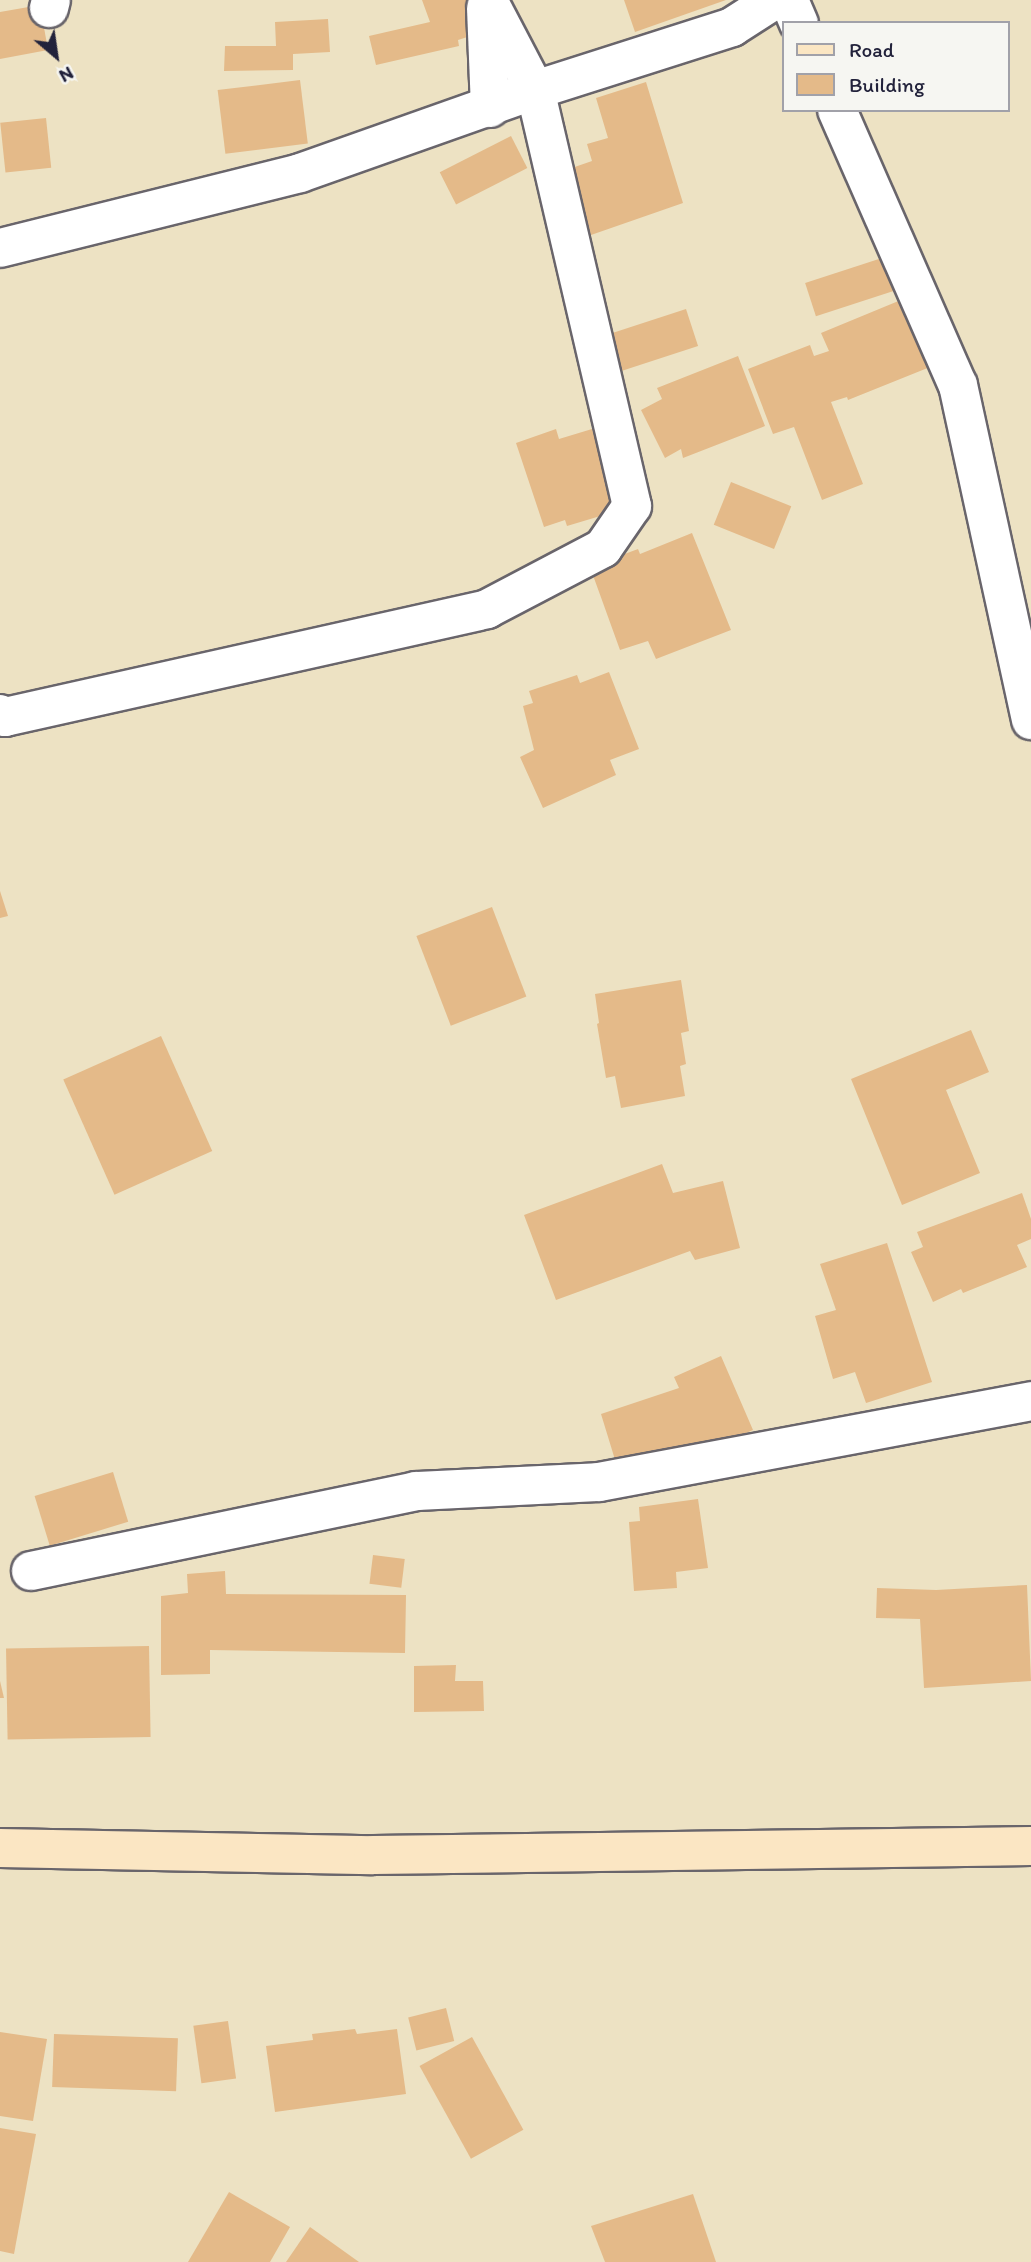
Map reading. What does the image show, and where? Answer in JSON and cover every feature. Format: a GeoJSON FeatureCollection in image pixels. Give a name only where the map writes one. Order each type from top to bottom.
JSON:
{"type":"FeatureCollection","features":[{"type":"Feature","properties":{"kind":"main road"},"geometry":{"type":"LineString","coordinates":[[0,1848],[373,1854],[1031,1846]]}},
{"type":"Feature","properties":{"kind":"street"},"geometry":{"type":"LineString","coordinates":[[0,714],[5,717],[487,609],[603,548],[632,506],[535,90],[487,0]]}},
{"type":"Feature","properties":{"kind":"street"},"geometry":{"type":"LineString","coordinates":[[487,0],[491,108]]}},
{"type":"Feature","properties":{"kind":"street"},"geometry":{"type":"LineString","coordinates":[[0,248],[300,173],[491,108],[535,90],[732,27],[774,0]]}},
{"type":"Feature","properties":{"kind":"street"},"geometry":{"type":"LineString","coordinates":[[789,0],[798,21]]}},
{"type":"Feature","properties":{"kind":"street"},"geometry":{"type":"LineString","coordinates":[[838,112],[958,385],[1031,720]]}},
{"type":"Feature","properties":{"kind":"street"},"geometry":{"type":"LineString","coordinates":[[32,1572],[416,1491],[599,1482],[1031,1401]]}},
{"type":"Feature","properties":{"kind":"building"},"geometry":{"type":"Polygon","coordinates":[[[422,0],[472,0],[483,32],[458,40],[459,46],[376,65],[369,36],[430,22],[422,0]]]}},
{"type":"Feature","properties":{"kind":"building"},"geometry":{"type":"Polygon","coordinates":[[[624,0],[726,0],[635,32],[624,0]]]}},
{"type":"Feature","properties":{"kind":"building"},"geometry":{"type":"Polygon","coordinates":[[[40,5],[48,50],[0,59],[0,12],[40,5]]]}},
{"type":"Feature","properties":{"kind":"building"},"geometry":{"type":"Polygon","coordinates":[[[328,19],[330,52],[293,54],[293,70],[224,71],[225,46],[276,46],[275,22],[328,19]]]}},
{"type":"Feature","properties":{"kind":"building"},"geometry":{"type":"Polygon","coordinates":[[[300,80],[308,144],[225,154],[218,90],[300,80]]]}},
{"type":"Feature","properties":{"kind":"building"},"geometry":{"type":"Polygon","coordinates":[[[646,82],[683,203],[591,235],[566,170],[592,161],[587,144],[608,138],[596,98],[646,82]]]}},
{"type":"Feature","properties":{"kind":"building"},"geometry":{"type":"Polygon","coordinates":[[[46,118],[51,168],[5,173],[0,123],[46,118]]]}},
{"type":"Feature","properties":{"kind":"building"},"geometry":{"type":"Polygon","coordinates":[[[511,136],[527,168],[456,204],[440,172],[511,136]]]}},
{"type":"Feature","properties":{"kind":"building"},"geometry":{"type":"Polygon","coordinates":[[[885,257],[896,290],[816,316],[805,283],[885,257]]]}},
{"type":"Feature","properties":{"kind":"building"},"geometry":{"type":"Polygon","coordinates":[[[913,295],[940,363],[848,400],[847,397],[831,402],[863,484],[822,500],[794,427],[773,434],[748,369],[810,345],[814,356],[829,351],[821,333],[913,295]]]}},
{"type":"Feature","properties":{"kind":"building"},"geometry":{"type":"Polygon","coordinates":[[[686,309],[698,346],[619,372],[607,335],[686,309]]]}},
{"type":"Feature","properties":{"kind":"building"},"geometry":{"type":"Polygon","coordinates":[[[738,356],[765,426],[683,458],[681,449],[665,458],[641,410],[662,399],[657,388],[738,356]]]}},
{"type":"Feature","properties":{"kind":"building"},"geometry":{"type":"Polygon","coordinates":[[[556,429],[559,439],[592,429],[617,511],[567,526],[565,520],[544,527],[516,443],[556,429]]]}},
{"type":"Feature","properties":{"kind":"building"},"geometry":{"type":"Polygon","coordinates":[[[731,482],[791,506],[774,549],[714,525],[731,482]]]}},
{"type":"Feature","properties":{"kind":"building"},"geometry":{"type":"Polygon","coordinates":[[[692,533],[731,630],[656,659],[648,641],[620,650],[590,567],[638,549],[640,554],[692,533]]]}},
{"type":"Feature","properties":{"kind":"building"},"geometry":{"type":"Polygon","coordinates":[[[609,672],[639,749],[610,760],[616,775],[543,808],[520,757],[534,750],[523,706],[533,703],[529,691],[577,675],[580,683],[609,672]]]}},
{"type":"Feature","properties":{"kind":"building"},"geometry":{"type":"Polygon","coordinates":[[[0,891],[8,916],[0,918],[0,891]]]}},
{"type":"Feature","properties":{"kind":"building"},"geometry":{"type":"Polygon","coordinates":[[[492,907],[526,997],[451,1026],[416,936],[492,907]]]}},
{"type":"Feature","properties":{"kind":"building"},"geometry":{"type":"Polygon","coordinates":[[[681,980],[689,1031],[681,1033],[686,1064],[680,1066],[685,1096],[621,1108],[615,1076],[606,1078],[595,994],[681,980]]]}},
{"type":"Feature","properties":{"kind":"building"},"geometry":{"type":"Polygon","coordinates":[[[971,1030],[989,1072],[946,1090],[980,1173],[902,1205],[851,1079],[971,1030]]]}},
{"type":"Feature","properties":{"kind":"building"},"geometry":{"type":"Polygon","coordinates":[[[161,1036],[212,1151],[114,1195],[63,1080],[161,1036]]]}},
{"type":"Feature","properties":{"kind":"building"},"geometry":{"type":"Polygon","coordinates":[[[662,1164],[673,1193],[723,1181],[740,1248],[695,1260],[690,1251],[556,1300],[524,1215],[662,1164]]]}},
{"type":"Feature","properties":{"kind":"building"},"geometry":{"type":"Polygon","coordinates":[[[1022,1193],[1031,1219],[1031,1239],[1017,1245],[1027,1267],[963,1293],[961,1289],[933,1302],[911,1252],[923,1247],[917,1232],[1022,1193]]]}},
{"type":"Feature","properties":{"kind":"building"},"geometry":{"type":"Polygon","coordinates":[[[887,1243],[932,1382],[866,1403],[855,1372],[833,1379],[815,1316],[836,1310],[820,1264],[887,1243]]]}},
{"type":"Feature","properties":{"kind":"building"},"geometry":{"type":"Polygon","coordinates":[[[721,1356],[753,1430],[706,1450],[703,1443],[616,1463],[601,1414],[679,1388],[674,1377],[721,1356]]]}},
{"type":"Feature","properties":{"kind":"building"},"geometry":{"type":"Polygon","coordinates":[[[113,1472],[128,1522],[50,1546],[35,1496],[113,1472]]]}},
{"type":"Feature","properties":{"kind":"building"},"geometry":{"type":"Polygon","coordinates":[[[698,1499],[708,1568],[676,1572],[677,1588],[634,1591],[629,1522],[640,1521],[639,1507],[698,1499]]]}},
{"type":"Feature","properties":{"kind":"building"},"geometry":{"type":"Polygon","coordinates":[[[373,1555],[405,1559],[401,1588],[369,1584],[373,1555]]]}},
{"type":"Feature","properties":{"kind":"building"},"geometry":{"type":"Polygon","coordinates":[[[225,1571],[226,1594],[406,1595],[405,1653],[210,1650],[210,1674],[161,1675],[161,1596],[188,1593],[187,1574],[225,1571]]]}},
{"type":"Feature","properties":{"kind":"building"},"geometry":{"type":"Polygon","coordinates":[[[1027,1585],[1031,1681],[924,1688],[920,1619],[876,1618],[877,1588],[936,1590],[1027,1585]]]}},
{"type":"Feature","properties":{"kind":"building"},"geometry":{"type":"Polygon","coordinates":[[[149,1646],[151,1737],[8,1739],[6,1648],[149,1646]]]}},
{"type":"Feature","properties":{"kind":"building"},"geometry":{"type":"Polygon","coordinates":[[[456,1665],[455,1681],[483,1681],[484,1711],[414,1712],[414,1666],[456,1665]]]}},
{"type":"Feature","properties":{"kind":"building"},"geometry":{"type":"Polygon","coordinates":[[[0,1681],[4,1698],[0,1698],[0,1681]]]}},
{"type":"Feature","properties":{"kind":"building"},"geometry":{"type":"Polygon","coordinates":[[[446,2008],[454,2041],[416,2050],[408,2017],[446,2008]]]}},
{"type":"Feature","properties":{"kind":"building"},"geometry":{"type":"Polygon","coordinates":[[[228,2021],[236,2078],[201,2083],[193,2026],[228,2021]]]}},
{"type":"Feature","properties":{"kind":"building"},"geometry":{"type":"Polygon","coordinates":[[[355,2029],[357,2034],[397,2029],[406,2094],[275,2112],[266,2046],[313,2040],[312,2034],[355,2029]]]}},
{"type":"Feature","properties":{"kind":"building"},"geometry":{"type":"Polygon","coordinates":[[[0,2032],[47,2039],[33,2121],[0,2116],[0,2032]]]}},
{"type":"Feature","properties":{"kind":"building"},"geometry":{"type":"Polygon","coordinates":[[[54,2034],[178,2038],[176,2091],[52,2087],[54,2034]]]}},
{"type":"Feature","properties":{"kind":"building"},"geometry":{"type":"Polygon","coordinates":[[[472,2037],[523,2130],[471,2159],[420,2066],[472,2037]]]}},
{"type":"Feature","properties":{"kind":"building"},"geometry":{"type":"Polygon","coordinates":[[[0,2128],[36,2134],[14,2254],[0,2251],[0,2128]]]}},
{"type":"Feature","properties":{"kind":"building"},"geometry":{"type":"Polygon","coordinates":[[[229,2192],[290,2227],[270,2262],[188,2262],[229,2192]]]}},
{"type":"Feature","properties":{"kind":"building"},"geometry":{"type":"Polygon","coordinates":[[[693,2194],[716,2262],[605,2262],[591,2226],[693,2194]]]}},
{"type":"Feature","properties":{"kind":"building"},"geometry":{"type":"Polygon","coordinates":[[[310,2227],[359,2262],[286,2262],[310,2227]]]}}]}
